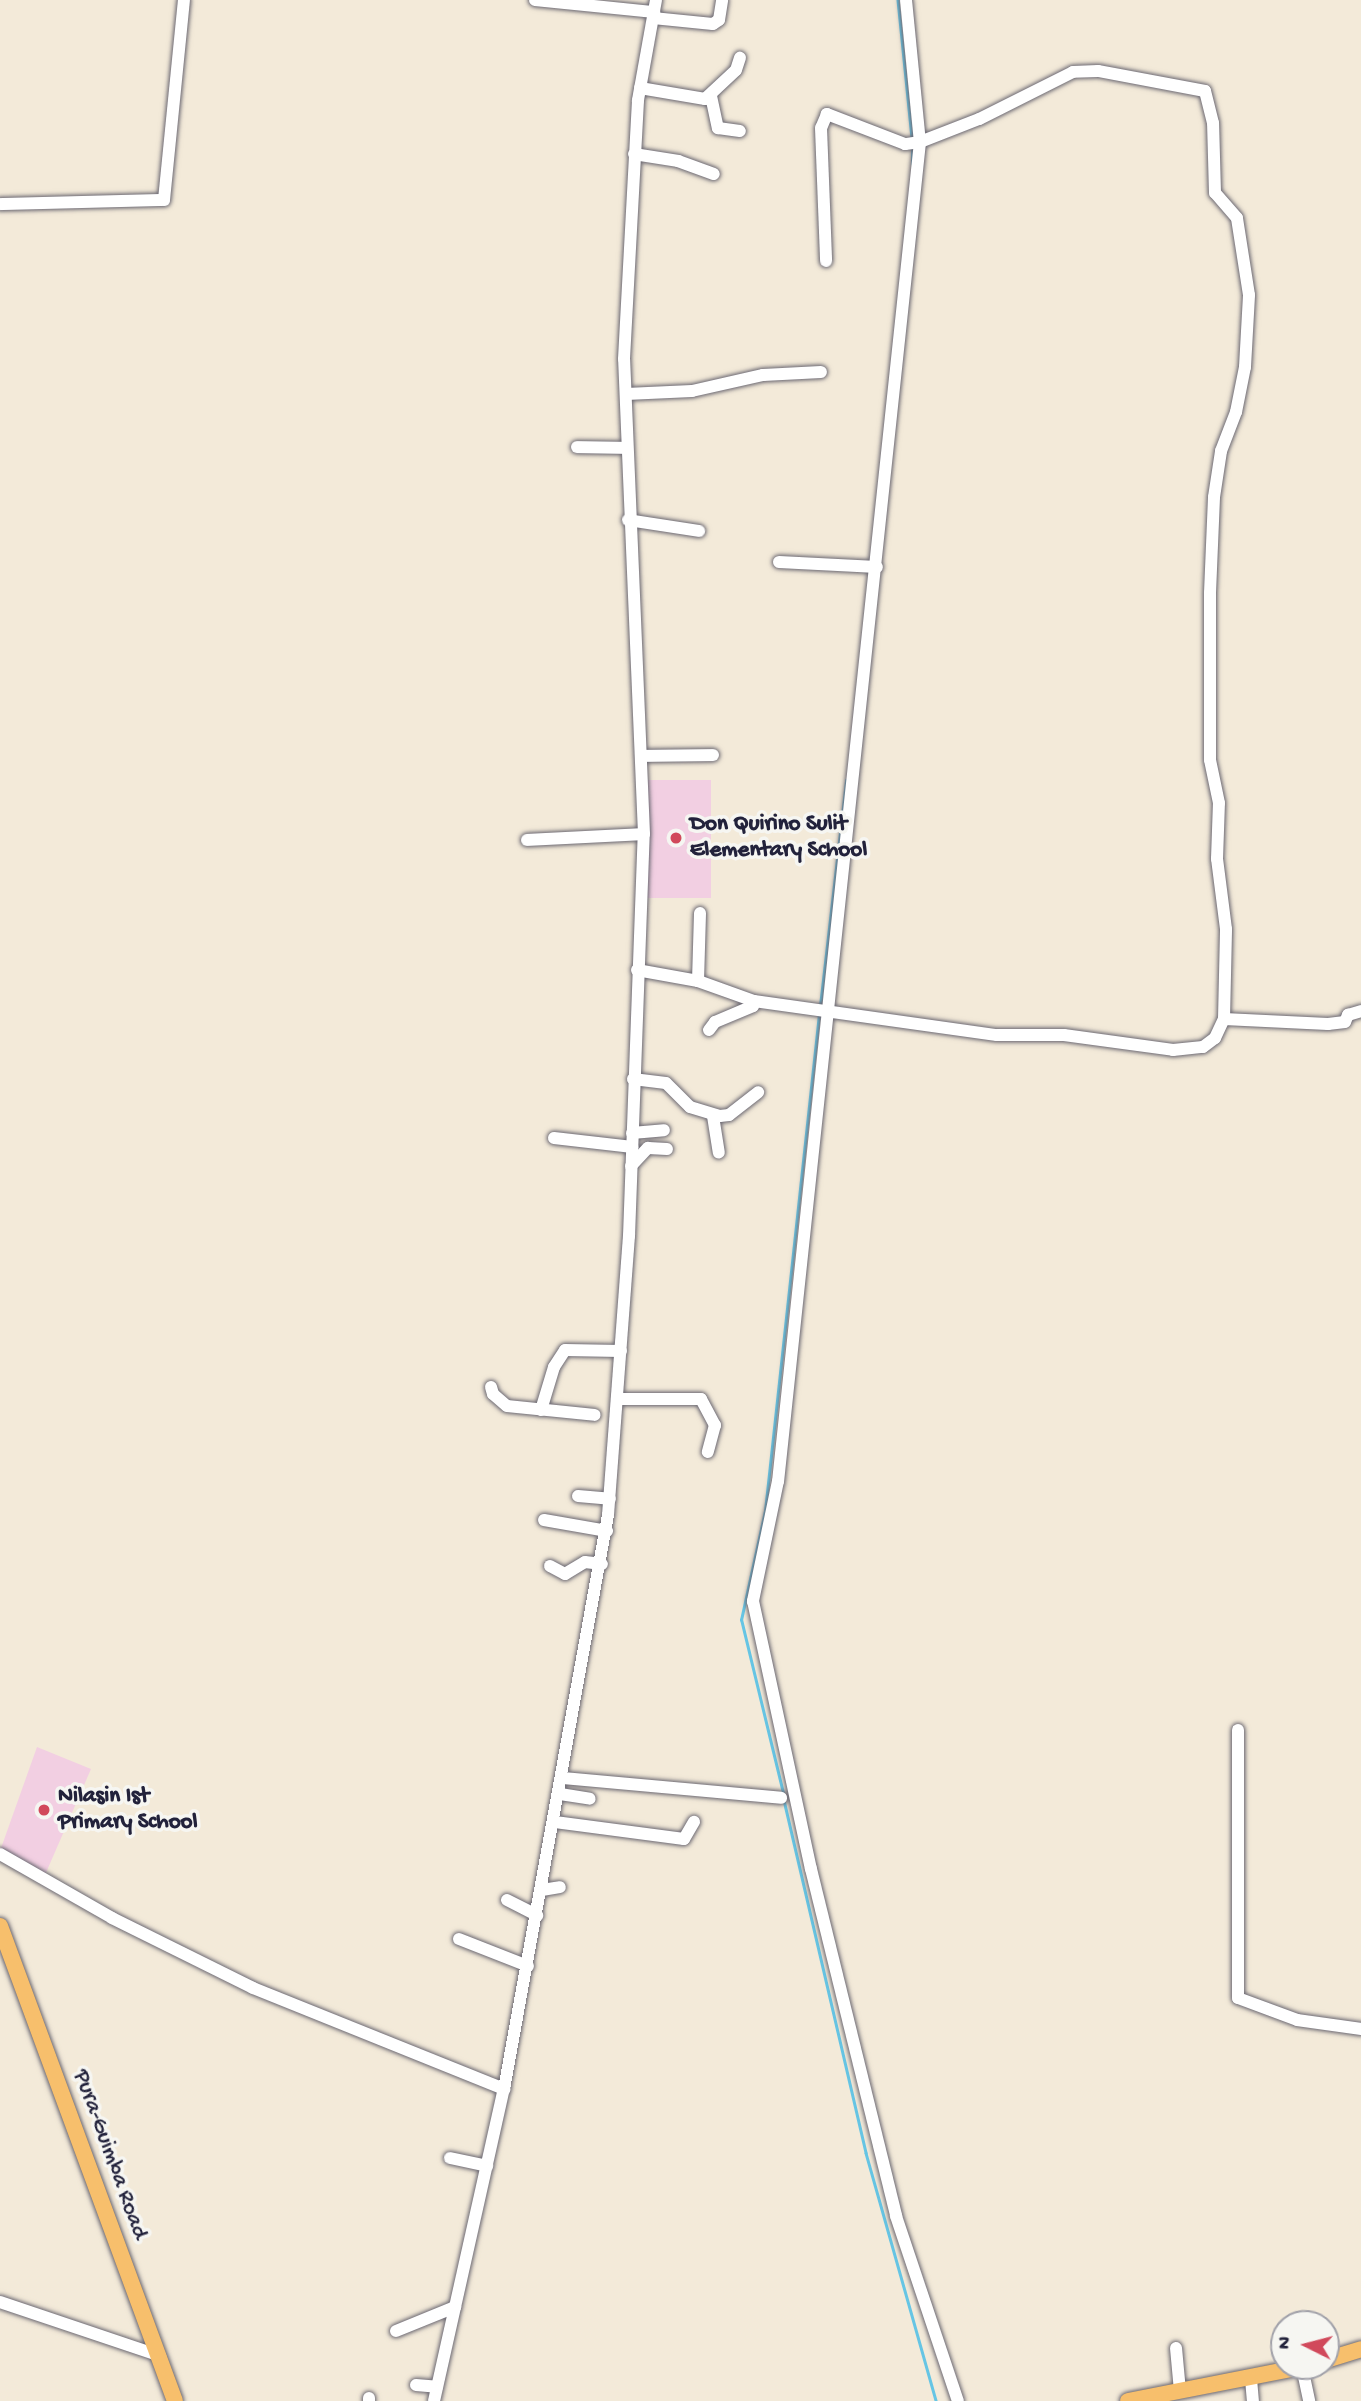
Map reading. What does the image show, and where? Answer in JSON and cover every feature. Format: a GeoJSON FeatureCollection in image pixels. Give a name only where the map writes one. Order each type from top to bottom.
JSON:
{"type":"FeatureCollection","features":[{"type":"Feature","properties":{"kind":"main road","name":"Pura-Guimba Road"},"geometry":{"type":"LineString","coordinates":[[0,1926],[160,2356],[173,2399]]}},
{"type":"Feature","properties":{"kind":"main road"},"geometry":{"type":"LineString","coordinates":[[1340,2356],[1361,2349]]}},
{"type":"Feature","properties":{"kind":"main road"},"geometry":{"type":"LineString","coordinates":[[1130,2401],[1270,2375]]}},
{"type":"Feature","properties":{"kind":"street"},"geometry":{"type":"LineString","coordinates":[[0,204],[164,200],[184,0]]}},
{"type":"Feature","properties":{"kind":"street"},"geometry":{"type":"LineString","coordinates":[[535,0],[654,10],[713,24],[719,20],[722,0]]}},
{"type":"Feature","properties":{"kind":"street"},"geometry":{"type":"LineString","coordinates":[[906,0],[920,142],[778,1481],[754,1591],[754,1611],[826,1935],[896,2216],[958,2401]]}},
{"type":"Feature","properties":{"kind":"street"},"geometry":{"type":"LineString","coordinates":[[434,2401],[504,2089],[528,1966],[602,1564],[610,1499],[632,1147],[644,834],[628,520],[626,394],[634,154],[639,88],[654,10]]}},
{"type":"Feature","properties":{"kind":"street"},"geometry":{"type":"LineString","coordinates":[[639,88],[698,100],[711,96],[736,70],[740,58]]}},
{"type":"Feature","properties":{"kind":"street"},"geometry":{"type":"LineString","coordinates":[[637,970],[698,981],[754,1001],[997,1035],[1064,1035],[1173,1050],[1203,1047],[1215,1038],[1224,1019],[1226,929],[1217,859],[1219,803],[1210,760],[1210,593],[1214,497],[1221,452],[1236,412],[1245,367],[1249,295],[1237,218],[1215,193],[1211,175],[1213,123],[1208,98],[1199,87],[1098,71],[1073,72],[979,119],[920,142],[905,144],[838,118],[823,118],[825,261]]}},
{"type":"Feature","properties":{"kind":"street"},"geometry":{"type":"LineString","coordinates":[[711,96],[718,128],[740,131]]}},
{"type":"Feature","properties":{"kind":"street"},"geometry":{"type":"LineString","coordinates":[[634,154],[678,161],[713,174]]}},
{"type":"Feature","properties":{"kind":"street"},"geometry":{"type":"LineString","coordinates":[[626,394],[692,391],[763,374],[821,372]]}},
{"type":"Feature","properties":{"kind":"street"},"geometry":{"type":"LineString","coordinates":[[577,447],[627,448]]}},
{"type":"Feature","properties":{"kind":"street"},"geometry":{"type":"LineString","coordinates":[[628,520],[699,531]]}},
{"type":"Feature","properties":{"kind":"street"},"geometry":{"type":"LineString","coordinates":[[779,562],[877,567]]}},
{"type":"Feature","properties":{"kind":"street"},"geometry":{"type":"LineString","coordinates":[[641,756],[713,755]]}},
{"type":"Feature","properties":{"kind":"street"},"geometry":{"type":"LineString","coordinates":[[527,839],[644,834]]}},
{"type":"Feature","properties":{"kind":"street"},"geometry":{"type":"LineString","coordinates":[[698,981],[700,913]]}},
{"type":"Feature","properties":{"kind":"street"},"geometry":{"type":"LineString","coordinates":[[709,1030],[715,1022],[752,1006],[754,1001]]}},
{"type":"Feature","properties":{"kind":"street"},"geometry":{"type":"LineString","coordinates":[[1224,1019],[1328,1024],[1345,1022],[1348,1015],[1361,1011]]}},
{"type":"Feature","properties":{"kind":"street"},"geometry":{"type":"LineString","coordinates":[[634,1079],[666,1083],[690,1107],[713,1116],[729,1115],[758,1092]]}},
{"type":"Feature","properties":{"kind":"street"},"geometry":{"type":"LineString","coordinates":[[713,1116],[719,1153]]}},
{"type":"Feature","properties":{"kind":"street"},"geometry":{"type":"LineString","coordinates":[[632,1133],[664,1130]]}},
{"type":"Feature","properties":{"kind":"street"},"geometry":{"type":"LineString","coordinates":[[554,1138],[632,1147]]}},
{"type":"Feature","properties":{"kind":"street"},"geometry":{"type":"LineString","coordinates":[[631,1166],[648,1148],[667,1149]]}},
{"type":"Feature","properties":{"kind":"street"},"geometry":{"type":"LineString","coordinates":[[541,1410],[554,1367],[565,1350],[621,1351]]}},
{"type":"Feature","properties":{"kind":"street"},"geometry":{"type":"LineString","coordinates":[[491,1387],[499,1401],[508,1406],[594,1415]]}},
{"type":"Feature","properties":{"kind":"street"},"geometry":{"type":"LineString","coordinates":[[617,1399],[701,1399],[715,1425],[708,1452]]}},
{"type":"Feature","properties":{"kind":"street"},"geometry":{"type":"LineString","coordinates":[[578,1496],[610,1499]]}},
{"type":"Feature","properties":{"kind":"street"},"geometry":{"type":"LineString","coordinates":[[544,1520],[607,1531]]}},
{"type":"Feature","properties":{"kind":"street"},"geometry":{"type":"LineString","coordinates":[[550,1566],[565,1574],[585,1562],[602,1564]]}},
{"type":"Feature","properties":{"kind":"street"},"geometry":{"type":"LineString","coordinates":[[1238,1730],[1234,1805],[1238,1998],[1297,2020],[1361,2029]]}},
{"type":"Feature","properties":{"kind":"street"},"geometry":{"type":"LineString","coordinates":[[563,1778],[781,1798]]}},
{"type":"Feature","properties":{"kind":"street"},"geometry":{"type":"LineString","coordinates":[[560,1794],[590,1799]]}},
{"type":"Feature","properties":{"kind":"street"},"geometry":{"type":"LineString","coordinates":[[555,1822],[684,1839],[694,1822]]}},
{"type":"Feature","properties":{"kind":"street"},"geometry":{"type":"LineString","coordinates":[[0,1854],[112,1918],[253,1988],[504,2089]]}},
{"type":"Feature","properties":{"kind":"street"},"geometry":{"type":"LineString","coordinates":[[542,1890],[559,1887]]}},
{"type":"Feature","properties":{"kind":"street"},"geometry":{"type":"LineString","coordinates":[[507,1900],[537,1915]]}},
{"type":"Feature","properties":{"kind":"street"},"geometry":{"type":"LineString","coordinates":[[459,1939],[528,1966]]}},
{"type":"Feature","properties":{"kind":"street"},"geometry":{"type":"LineString","coordinates":[[450,2158],[487,2166]]}},
{"type":"Feature","properties":{"kind":"street"},"geometry":{"type":"LineString","coordinates":[[0,2302],[160,2356]]}},
{"type":"Feature","properties":{"kind":"street"},"geometry":{"type":"LineString","coordinates":[[396,2331],[455,2307]]}},
{"type":"Feature","properties":{"kind":"street"},"geometry":{"type":"LineString","coordinates":[[1176,2348],[1180,2391]]}},
{"type":"Feature","properties":{"kind":"street"},"geometry":{"type":"LineString","coordinates":[[1251,2379],[1252,2401]]}},
{"type":"Feature","properties":{"kind":"street"},"geometry":{"type":"LineString","coordinates":[[1306,2380],[1309,2401]]}},
{"type":"Feature","properties":{"kind":"street"},"geometry":{"type":"LineString","coordinates":[[416,2385],[437,2387]]}},
{"type":"Feature","properties":{"kind":"shaded area","name":"Don Quirino Sulit Elementary School"},"geometry":{"type":"Polygon","coordinates":[[[647,780],[711,780],[711,898],[647,898],[647,780]]]}},
{"type":"Feature","properties":{"kind":"shaded area","name":"Nilasin Ist Primary School"},"geometry":{"type":"Polygon","coordinates":[[[37,1747],[91,1769],[45,1875],[0,1851],[37,1747]]]}},
{"type":"Feature","properties":{"kind":"waterway"},"geometry":{"type":"LineString","coordinates":[[898,0],[912,139]]}},
{"type":"Feature","properties":{"kind":"waterway"},"geometry":{"type":"LineString","coordinates":[[912,146],[912,164]]}},
{"type":"Feature","properties":{"kind":"waterway"},"geometry":{"type":"LineString","coordinates":[[820,1006],[846,780]]}},
{"type":"Feature","properties":{"kind":"waterway"},"geometry":{"type":"LineString","coordinates":[[783,1793],[741,1620],[765,1511],[819,1016]]}},
{"type":"Feature","properties":{"kind":"waterway"},"geometry":{"type":"LineString","coordinates":[[784,1800],[866,2153],[936,2401]]}},
{"type":"Feature","properties":{"kind":"place","name":"Don Quirino Sulit Elementary School"},"geometry":{"type":"Point","coordinates":[676,838]}},
{"type":"Feature","properties":{"kind":"place","name":"Nilasin Ist Primary School"},"geometry":{"type":"Point","coordinates":[44,1810]}}]}
